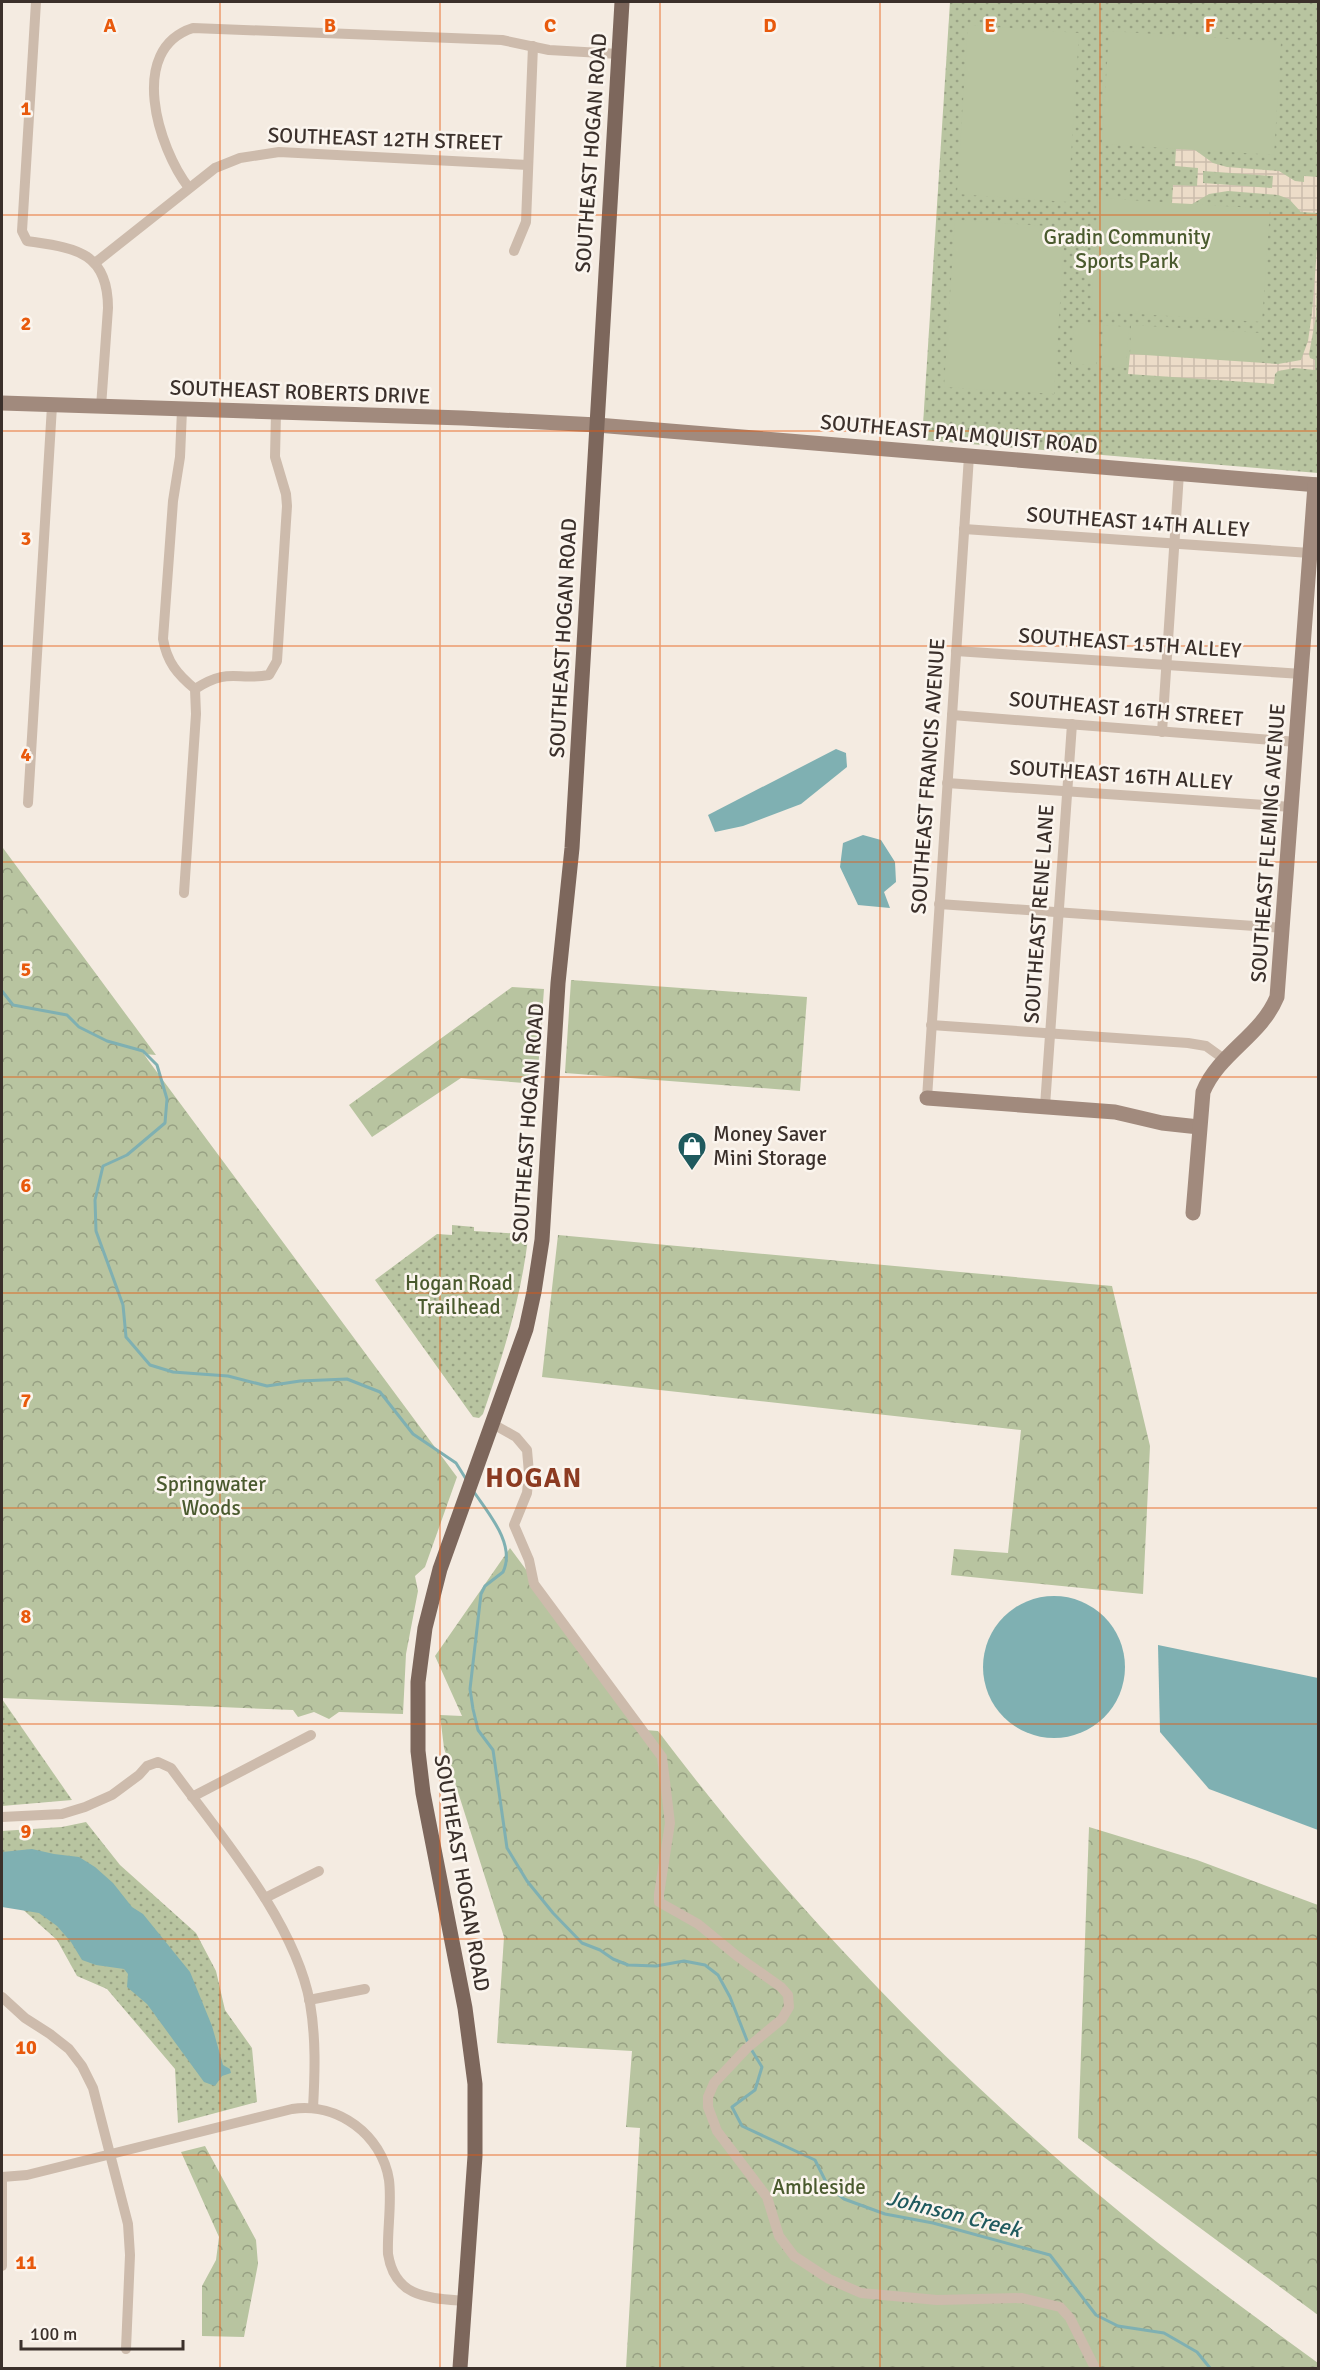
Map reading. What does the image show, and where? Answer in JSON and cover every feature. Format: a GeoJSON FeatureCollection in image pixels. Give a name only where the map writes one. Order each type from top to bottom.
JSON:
{"type":"FeatureCollection","features":[{"type":"Feature","properties":{"kind":"main road","name":"SOUTHEAST HOGAN ROAD"},"geometry":{"type":"LineString","coordinates":[[460,2368],[476,2134],[474,2072],[465,2008],[427,1816],[418,1751],[417,1700],[430,1604],[465,1496],[526,1329],[542,1240],[558,983],[573,838],[622,2]]}},
{"type":"Feature","properties":{"kind":"street"},"geometry":{"type":"LineString","coordinates":[[36,2],[22,231],[27,241],[68,247],[95,263],[102,273],[108,295],[100,407]]}},
{"type":"Feature","properties":{"kind":"street"},"geometry":{"type":"LineString","coordinates":[[189,188],[168,154],[159,129],[155,90],[161,53],[171,38],[187,29],[205,27],[502,40],[562,52],[618,54]]}},
{"type":"Feature","properties":{"kind":"street"},"geometry":{"type":"LineString","coordinates":[[514,251],[526,222],[533,46]]}},
{"type":"Feature","properties":{"kind":"street","name":"SOUTHEAST 12TH STREET"},"geometry":{"type":"LineString","coordinates":[[95,263],[189,188],[227,162],[266,152],[528,165]]}},
{"type":"Feature","properties":{"kind":"street","name":"SOUTHEAST ROBERTS DRIVE"},"geometry":{"type":"LineString","coordinates":[[2,403],[463,418],[597,425]]}},
{"type":"Feature","properties":{"kind":"street"},"geometry":{"type":"LineString","coordinates":[[28,803],[52,406]]}},
{"type":"Feature","properties":{"kind":"street"},"geometry":{"type":"LineString","coordinates":[[182,410],[180,456],[173,501],[163,639],[165,652],[171,664],[195,689],[196,714],[184,893]]}},
{"type":"Feature","properties":{"kind":"street"},"geometry":{"type":"LineString","coordinates":[[195,689],[223,675],[256,677],[269,675],[277,661],[287,506],[286,494],[275,457],[276,413]]}},
{"type":"Feature","properties":{"kind":"street","name":"SOUTHEAST PALMQUIST ROAD"},"geometry":{"type":"LineString","coordinates":[[597,425],[1317,485]]}},
{"type":"Feature","properties":{"kind":"street","name":"SOUTHEAST FRANCIS AVENUE"},"geometry":{"type":"LineString","coordinates":[[927,1098],[969,456]]}},
{"type":"Feature","properties":{"kind":"street"},"geometry":{"type":"LineString","coordinates":[[1162,732],[1179,473]]}},
{"type":"Feature","properties":{"kind":"street","name":"SOUTHEAST FLEMING AVENUE"},"geometry":{"type":"LineString","coordinates":[[1193,1213],[1203,1092],[1209,1079],[1224,1059],[1255,1031],[1272,1009],[1280,985],[1310,553],[1317,485]]}},
{"type":"Feature","properties":{"kind":"street","name":"SOUTHEAST 14TH ALLEY"},"geometry":{"type":"LineString","coordinates":[[964,530],[1310,553]]}},
{"type":"Feature","properties":{"kind":"street","name":"SOUTHEAST 15TH ALLEY"},"geometry":{"type":"LineString","coordinates":[[956,651],[1302,674]]}},
{"type":"Feature","properties":{"kind":"street","name":"SOUTHEAST 16TH STREET"},"geometry":{"type":"LineString","coordinates":[[952,715],[1297,742]]}},
{"type":"Feature","properties":{"kind":"street","name":"SOUTHEAST RENE LANE"},"geometry":{"type":"LineString","coordinates":[[1045,1106],[1072,724]]}},
{"type":"Feature","properties":{"kind":"street","name":"SOUTHEAST 16TH ALLEY"},"geometry":{"type":"LineString","coordinates":[[947,783],[1292,807]]}},
{"type":"Feature","properties":{"kind":"street"},"geometry":{"type":"LineString","coordinates":[[939,904],[1284,928]]}},
{"type":"Feature","properties":{"kind":"street"},"geometry":{"type":"LineString","coordinates":[[932,1025],[1196,1044],[1209,1048],[1224,1059]]}},
{"type":"Feature","properties":{"kind":"street"},"geometry":{"type":"LineString","coordinates":[[927,1098],[1115,1112],[1168,1124],[1199,1127]]}},
{"type":"Feature","properties":{"kind":"street"},"geometry":{"type":"LineString","coordinates":[[491,1423],[522,1441],[527,1450],[529,1473],[527,1493],[514,1526],[529,1560],[534,1584],[662,1757],[669,1823],[658,1899],[663,1905],[682,1913],[698,1924],[737,1956],[781,1987],[788,1995],[787,2012],[773,2028],[747,2048],[714,2083],[708,2097],[708,2108],[717,2131],[767,2197],[779,2236],[794,2256],[829,2279],[861,2293],[937,2300],[1022,2298],[1060,2307],[1070,2318],[1095,2368]]}},
{"type":"Feature","properties":{"kind":"street"},"geometry":{"type":"LineString","coordinates":[[192,1797],[311,1735]]}},
{"type":"Feature","properties":{"kind":"street"},"geometry":{"type":"LineString","coordinates":[[2,1817],[62,1815],[112,1795],[139,1775],[147,1766],[158,1762],[171,1768],[265,1898],[297,1961],[309,2000],[315,2040],[313,2108]]}},
{"type":"Feature","properties":{"kind":"street"},"geometry":{"type":"LineString","coordinates":[[265,1898],[319,1871]]}},
{"type":"Feature","properties":{"kind":"street"},"geometry":{"type":"LineString","coordinates":[[309,2000],[365,1989]]}},
{"type":"Feature","properties":{"kind":"street"},"geometry":{"type":"LineString","coordinates":[[2,1996],[25,2019],[69,2049],[82,2066],[93,2088],[128,2224],[130,2241],[126,2349]]}},
{"type":"Feature","properties":{"kind":"street"},"geometry":{"type":"LineString","coordinates":[[3,2266],[2,2177],[27,2175],[111,2156],[292,2109],[313,2108],[332,2113],[355,2124],[379,2150],[389,2182],[388,2254],[390,2265],[398,2280],[411,2292],[419,2295],[465,2301]]}},
{"type":"Feature","properties":{"kind":"green space","name":"Gradin Community Sports Park"},"geometry":{"type":"Polygon","coordinates":[[[950,2],[1318,2],[1318,473],[922,440],[950,2]]]}},
{"type":"Feature","properties":{"kind":"green space"},"geometry":{"type":"Polygon","coordinates":[[[968,25],[1079,33],[1068,202],[957,194],[968,25]]]}},
{"type":"Feature","properties":{"kind":"green space"},"geometry":{"type":"Polygon","coordinates":[[[1109,31],[1281,42],[1274,155],[1102,144],[1109,31]]]}},
{"type":"Feature","properties":{"kind":"green space"},"geometry":{"type":"Polygon","coordinates":[[[1098,198],[1270,209],[1262,322],[1091,311],[1098,198]]]}},
{"type":"Feature","properties":{"kind":"green space"},"geometry":{"type":"Polygon","coordinates":[[[955,220],[1065,227],[1054,394],[944,387],[955,220]]]}},
{"type":"Feature","properties":{"kind":"green space"},"geometry":{"type":"Polygon","coordinates":[[[1074,323],[1099,325],[1096,365],[1071,364],[1074,323]]]}},
{"type":"Feature","properties":{"kind":"green space"},"geometry":{"type":"Polygon","coordinates":[[[1104,325],[1129,327],[1126,368],[1101,366],[1104,325]]]}},
{"type":"Feature","properties":{"kind":"green space"},"geometry":{"type":"Polygon","coordinates":[[[1131,325],[1262,333],[1260,363],[1130,354],[1131,325]]]}},
{"type":"Feature","properties":{"kind":"green space","name":"Springwater Woods"},"geometry":{"type":"Polygon","coordinates":[[[3,848],[156,1055],[144,1054],[148,1060],[457,1477],[425,1567],[415,1576],[418,1591],[406,1654],[403,1714],[339,1712],[329,1719],[314,1712],[298,1717],[293,1710],[2,1698],[3,848]]]}},
{"type":"Feature","properties":{"kind":"green space"},"geometry":{"type":"Polygon","coordinates":[[[571,980],[807,997],[800,1091],[565,1073],[571,980]]]}},
{"type":"Feature","properties":{"kind":"green space"},"geometry":{"type":"Polygon","coordinates":[[[512,987],[544,989],[537,1084],[461,1078],[372,1137],[349,1105],[512,987]]]}},
{"type":"Feature","properties":{"kind":"green space","name":"Hogan Road Trailhead"},"geometry":{"type":"Polygon","coordinates":[[[452,1225],[474,1227],[474,1231],[523,1234],[528,1239],[510,1328],[483,1414],[479,1418],[473,1417],[375,1280],[437,1234],[452,1235],[452,1225]]]}},
{"type":"Feature","properties":{"kind":"green space"},"geometry":{"type":"Polygon","coordinates":[[[558,1235],[1112,1286],[1150,1446],[1143,1594],[951,1575],[954,1549],[1008,1553],[1021,1430],[542,1377],[558,1235]]]}},
{"type":"Feature","properties":{"kind":"green space","name":"Ambleside"},"geometry":{"type":"Polygon","coordinates":[[[510,1548],[645,1730],[658,1731],[757,1854],[809,1914],[917,2028],[1032,2137],[1092,2189],[1203,2278],[1318,2363],[1318,2368],[626,2368],[640,2128],[626,2127],[632,2051],[497,2043],[504,1937],[444,1748],[440,1715],[462,1716],[435,1656],[510,1548]]]}},
{"type":"Feature","properties":{"kind":"green space"},"geometry":{"type":"Polygon","coordinates":[[[2,1699],[72,1800],[2,1806],[2,1699]]]}},
{"type":"Feature","properties":{"kind":"green space"},"geometry":{"type":"Polygon","coordinates":[[[86,1822],[120,1865],[196,1933],[216,1971],[225,2010],[252,2048],[257,2102],[178,2123],[175,2069],[107,1989],[77,1976],[57,1940],[10,1898],[2,1881],[2,1831],[62,1827],[86,1822]]]}},
{"type":"Feature","properties":{"kind":"green space"},"geometry":{"type":"Polygon","coordinates":[[[1089,1827],[1197,1860],[1318,1905],[1318,2315],[1078,2138],[1089,1827]]]}},
{"type":"Feature","properties":{"kind":"green space"},"geometry":{"type":"Polygon","coordinates":[[[205,2146],[256,2240],[258,2264],[244,2337],[202,2336],[202,2286],[216,2260],[219,2237],[181,2152],[205,2146]]]}},
{"type":"Feature","properties":{"kind":"shaded area"},"geometry":{"type":"Polygon","coordinates":[[[1176,149],[1195,150],[1213,163],[1227,167],[1279,171],[1295,181],[1304,182],[1304,176],[1318,177],[1318,213],[1301,212],[1289,199],[1278,195],[1228,191],[1209,194],[1192,204],[1172,203],[1173,185],[1197,186],[1198,168],[1175,166],[1176,149]],[[1203,171],[1203,183],[1272,188],[1273,176],[1203,171]]]}},
{"type":"Feature","properties":{"kind":"shaded area"},"geometry":{"type":"Polygon","coordinates":[[[1318,236],[1316,316],[1309,354],[1310,358],[1315,360],[1315,370],[1295,368],[1278,371],[1275,374],[1274,384],[1128,374],[1130,354],[1278,364],[1301,360],[1308,341],[1312,313],[1318,236]]]}},
{"type":"Feature","properties":{"kind":"water"},"geometry":{"type":"Polygon","coordinates":[[[836,749],[846,753],[847,767],[801,804],[743,826],[715,832],[708,815],[836,749]]]}},
{"type":"Feature","properties":{"kind":"water"},"geometry":{"type":"Polygon","coordinates":[[[863,835],[881,840],[895,862],[896,882],[884,892],[890,908],[858,905],[840,867],[843,843],[863,835]]]}},
{"type":"Feature","properties":{"kind":"water"},"geometry":{"type":"Polygon","coordinates":[[[1054,1596],[1081,1601],[1104,1617],[1120,1640],[1125,1667],[1120,1694],[1104,1717],[1081,1733],[1054,1738],[1027,1733],[1004,1717],[988,1694],[983,1667],[988,1640],[1004,1617],[1027,1601],[1054,1596]]]}},
{"type":"Feature","properties":{"kind":"water"},"geometry":{"type":"Polygon","coordinates":[[[1158,1645],[1318,1678],[1318,1830],[1209,1789],[1160,1732],[1158,1645]]]}},
{"type":"Feature","properties":{"kind":"water"},"geometry":{"type":"Polygon","coordinates":[[[32,1849],[79,1857],[113,1883],[132,1907],[143,1914],[190,1972],[212,2026],[223,2065],[230,2069],[231,2073],[222,2076],[215,2086],[204,2082],[147,2004],[127,1987],[128,1974],[124,1969],[96,1965],[82,1960],[71,1942],[57,1926],[39,1913],[2,1907],[2,1852],[32,1849]]]}},
{"type":"Feature","properties":{"kind":"waterway","name":"Johnson Creek"},"geometry":{"type":"LineString","coordinates":[[2,991],[13,1005],[67,1015],[79,1027],[107,1041],[143,1051],[157,1065],[167,1099],[165,1123],[127,1155],[103,1166],[95,1200],[96,1231],[123,1305],[126,1337],[150,1365],[173,1372],[228,1376],[267,1386],[300,1381],[347,1379],[380,1392],[413,1434],[456,1463],[466,1479]]}},
{"type":"Feature","properties":{"kind":"waterway","name":"Johnson Creek"},"geometry":{"type":"LineString","coordinates":[[474,1492],[499,1530],[506,1551],[503,1572],[485,1586],[481,1594],[470,1689],[478,1730],[493,1750],[507,1848],[527,1881],[582,1943],[628,1965],[656,1966],[684,1961],[705,1965],[718,1975],[730,1997],[748,2043]]}},
{"type":"Feature","properties":{"kind":"waterway","name":"Johnson Creek"},"geometry":{"type":"LineString","coordinates":[[751,2049],[762,2067],[755,2090],[732,2107],[742,2126],[815,2160],[828,2186],[844,2199],[885,2214],[933,2223],[1050,2255],[1096,2315],[1118,2326],[1164,2333],[1197,2352],[1210,2368]]}},
{"type":"Feature","properties":{"kind":"place","name":"Money Saver Mini Storage"},"geometry":{"type":"Point","coordinates":[692,1172]}},
{"type":"Feature","properties":{"kind":"district","name":"HOGAN"},"geometry":{"type":"Point","coordinates":[534,1478]}}]}
